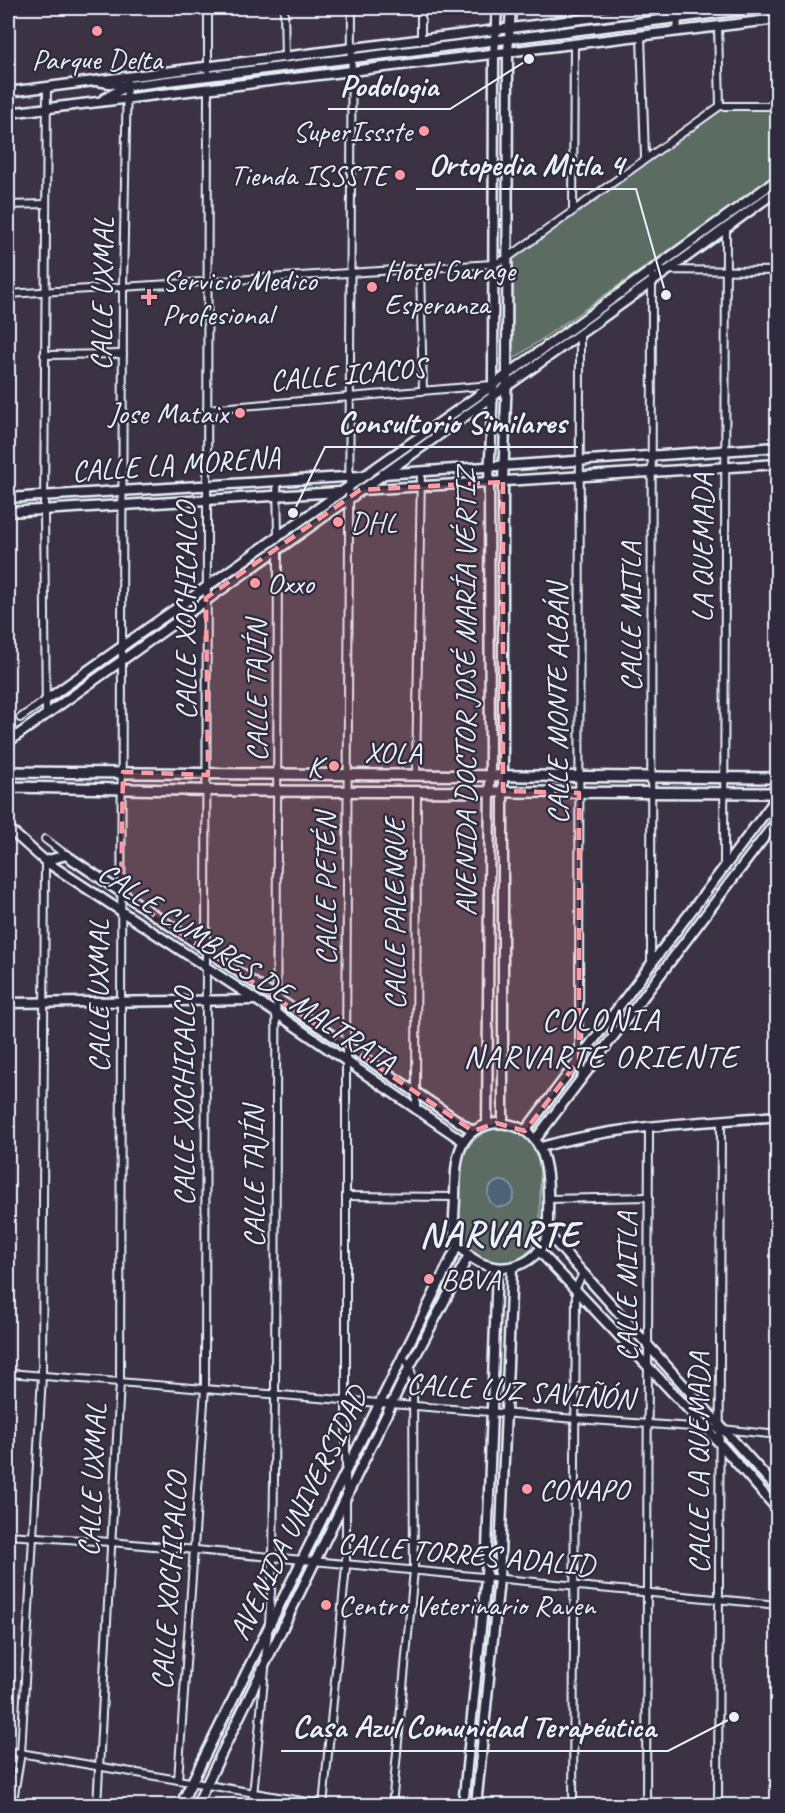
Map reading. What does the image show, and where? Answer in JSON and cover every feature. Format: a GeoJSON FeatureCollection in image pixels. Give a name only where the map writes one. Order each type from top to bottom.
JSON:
{"type":"FeatureCollection","features":[{"type":"Feature","properties":{"kind":"main road","name":"AVENIDA DOCTOR JOSÉ MARÍA VÉRTIZ"},"geometry":{"type":"LineString","coordinates":[[487,1124],[490,791],[489,483],[493,385],[494,40],[497,8]]}},
{"type":"Feature","properties":{"kind":"main road","name":"AVENIDA DOCTOR JOSÉ MARÍA VÉRTIZ"},"geometry":{"type":"LineString","coordinates":[[503,1123],[503,482],[507,375],[508,39],[511,8]]}},
{"type":"Feature","properties":{"kind":"main road"},"geometry":{"type":"LineString","coordinates":[[8,92],[97,81],[127,82],[208,72],[351,53],[421,39],[668,8]]}},
{"type":"Feature","properties":{"kind":"main road"},"geometry":{"type":"LineString","coordinates":[[208,72],[285,58],[508,39],[679,12],[758,8]]}},
{"type":"Feature","properties":{"kind":"main road"},"geometry":{"type":"LineString","coordinates":[[8,113],[777,19]]}},
{"type":"Feature","properties":{"kind":"main road"},"geometry":{"type":"LineString","coordinates":[[100,101],[127,82]]}},
{"type":"Feature","properties":{"kind":"main road"},"geometry":{"type":"LineString","coordinates":[[8,742],[278,548],[362,476],[507,375],[777,179]]}},
{"type":"Feature","properties":{"kind":"main road"},"geometry":{"type":"LineString","coordinates":[[360,490],[492,398],[777,190]]}},
{"type":"Feature","properties":{"kind":"main road"},"geometry":{"type":"LineString","coordinates":[[362,476],[777,447]]}},
{"type":"Feature","properties":{"kind":"main road"},"geometry":{"type":"LineString","coordinates":[[46,700],[347,489],[421,487],[777,464]]}},
{"type":"Feature","properties":{"kind":"main road","name":"CALLE LA MORENA"},"geometry":{"type":"LineString","coordinates":[[8,498],[277,481],[347,489]]}},
{"type":"Feature","properties":{"kind":"main road","name":"CALLE LA MORENA"},"geometry":{"type":"LineString","coordinates":[[8,512],[277,496],[347,489]]}},
{"type":"Feature","properties":{"kind":"main road","name":"XOLA"},"geometry":{"type":"LineString","coordinates":[[8,772],[279,776],[777,778]]}},
{"type":"Feature","properties":{"kind":"main road","name":"XOLA"},"geometry":{"type":"LineString","coordinates":[[8,787],[207,791],[777,794]]}},
{"type":"Feature","properties":{"kind":"main road"},"geometry":{"type":"LineString","coordinates":[[525,1131],[748,836],[777,794]]}},
{"type":"Feature","properties":{"kind":"main road"},"geometry":{"type":"LineString","coordinates":[[535,1140],[777,819]]}},
{"type":"Feature","properties":{"kind":"main road","name":"CALLE CUMBRES DE MALTRATA"},"geometry":{"type":"LineString","coordinates":[[8,828],[45,861],[276,1013],[463,1141]]}},
{"type":"Feature","properties":{"kind":"main road"},"geometry":{"type":"LineString","coordinates":[[748,836],[760,844]]}},
{"type":"Feature","properties":{"kind":"main road"},"geometry":{"type":"LineString","coordinates":[[45,861],[66,855]]}},
{"type":"Feature","properties":{"kind":"main road","name":"CALLE CUMBRES DE MALTRATA"},"geometry":{"type":"LineString","coordinates":[[66,855],[473,1131]]}},
{"type":"Feature","properties":{"kind":"main road"},"geometry":{"type":"LineString","coordinates":[[8,1003],[255,1000]]}},
{"type":"Feature","properties":{"kind":"main road"},"geometry":{"type":"LineString","coordinates":[[622,1001],[632,1010]]}},
{"type":"Feature","properties":{"kind":"main road"},"geometry":{"type":"LineString","coordinates":[[541,1148],[570,1139],[649,1128],[777,1116]]}},
{"type":"Feature","properties":{"kind":"main road"},"geometry":{"type":"LineString","coordinates":[[503,1123],[525,1131],[535,1140],[541,1148],[546,1164],[548,1234],[540,1252],[512,1268],[497,1268],[478,1263],[459,1243],[454,1227],[456,1165],[463,1141],[473,1131],[487,1124],[503,1123]]}},
{"type":"Feature","properties":{"kind":"main road"},"geometry":{"type":"LineString","coordinates":[[548,1234],[777,1490]]}},
{"type":"Feature","properties":{"kind":"main road","name":"AVENIDA UNIVERSIDAD"},"geometry":{"type":"LineString","coordinates":[[180,1806],[459,1243]]}},
{"type":"Feature","properties":{"kind":"main road"},"geometry":{"type":"LineString","coordinates":[[540,1252],[706,1428],[777,1510]]}},
{"type":"Feature","properties":{"kind":"main road","name":"AVENIDA UNIVERSIDAD"},"geometry":{"type":"LineString","coordinates":[[196,1806],[345,1497],[410,1366],[469,1255]]}},
{"type":"Feature","properties":{"kind":"main road"},"geometry":{"type":"LineString","coordinates":[[463,1806],[486,1578],[497,1268]]}},
{"type":"Feature","properties":{"kind":"main road"},"geometry":{"type":"LineString","coordinates":[[476,1806],[499,1579],[512,1268]]}},
{"type":"Feature","properties":{"kind":"street"},"geometry":{"type":"LineString","coordinates":[[208,8],[208,72]]}},
{"type":"Feature","properties":{"kind":"street"},"geometry":{"type":"LineString","coordinates":[[284,8],[285,58]]}},
{"type":"Feature","properties":{"kind":"street","name":"CALLE PETÉN"},"geometry":{"type":"LineString","coordinates":[[323,1805],[346,1566],[347,489],[350,397],[352,8]]}},
{"type":"Feature","properties":{"kind":"street"},"geometry":{"type":"LineString","coordinates":[[421,8],[421,39]]}},
{"type":"Feature","properties":{"kind":"street"},"geometry":{"type":"LineString","coordinates":[[570,19],[571,8]]}},
{"type":"Feature","properties":{"kind":"street"},"geometry":{"type":"LineString","coordinates":[[677,31],[679,12]]}},
{"type":"Feature","properties":{"kind":"street"},"geometry":{"type":"LineString","coordinates":[[718,26],[720,106]]}},
{"type":"Feature","properties":{"kind":"street"},"geometry":{"type":"LineString","coordinates":[[641,36],[645,157]]}},
{"type":"Feature","properties":{"kind":"street"},"geometry":{"type":"LineString","coordinates":[[573,210],[574,44]]}},
{"type":"Feature","properties":{"kind":"street","name":"CALLE UXMAL"},"geometry":{"type":"LineString","coordinates":[[97,1806],[120,1382],[123,287],[127,82]]}},
{"type":"Feature","properties":{"kind":"street"},"geometry":{"type":"LineString","coordinates":[[46,715],[44,292],[47,86]]}},
{"type":"Feature","properties":{"kind":"street","name":"CALLE XOCHICALCO"},"geometry":{"type":"LineString","coordinates":[[178,1780],[205,1388],[208,88]]}},
{"type":"Feature","properties":{"kind":"street"},"geometry":{"type":"LineString","coordinates":[[8,294],[493,264],[506,259],[645,157],[720,106],[777,106]]}},
{"type":"Feature","properties":{"kind":"street"},"geometry":{"type":"LineString","coordinates":[[8,205],[45,204]]}},
{"type":"Feature","properties":{"kind":"street","name":"LA QUEMADA"},"geometry":{"type":"LineString","coordinates":[[723,868],[726,228]]}},
{"type":"Feature","properties":{"kind":"street"},"geometry":{"type":"LineString","coordinates":[[420,269],[423,391]]}},
{"type":"Feature","properties":{"kind":"street"},"geometry":{"type":"LineString","coordinates":[[652,270],[777,271]]}},
{"type":"Feature","properties":{"kind":"street","name":"CALLE MITLA"},"geometry":{"type":"LineString","coordinates":[[651,964],[652,270]]}},
{"type":"Feature","properties":{"kind":"street","name":"CALLE MONTE ALBÁN"},"geometry":{"type":"LineString","coordinates":[[580,333],[579,1060],[582,1075]]}},
{"type":"Feature","properties":{"kind":"street"},"geometry":{"type":"LineString","coordinates":[[44,355],[123,354]]}},
{"type":"Feature","properties":{"kind":"street","name":"CALLE ICACOS"},"geometry":{"type":"LineString","coordinates":[[207,409],[493,385]]}},
{"type":"Feature","properties":{"kind":"street","name":"CALLE PALENQUE"},"geometry":{"type":"LineString","coordinates":[[416,777],[421,471]]}},
{"type":"Feature","properties":{"kind":"street"},"geometry":{"type":"LineString","coordinates":[[277,481],[278,536]]}},
{"type":"Feature","properties":{"kind":"street","name":"CALLE TAJÍN"},"geometry":{"type":"LineString","coordinates":[[252,1806],[273,1559],[279,776],[278,548]]}},
{"type":"Feature","properties":{"kind":"street"},"geometry":{"type":"LineString","coordinates":[[20,718],[46,700]]}},
{"type":"Feature","properties":{"kind":"street","name":"CALLE PALENQUE"},"geometry":{"type":"LineString","coordinates":[[416,1110],[417,791]]}},
{"type":"Feature","properties":{"kind":"street","name":"CALLE CUMBRES DE MALTRATA"},"geometry":{"type":"LineString","coordinates":[[45,839],[66,855]]}},
{"type":"Feature","properties":{"kind":"street"},"geometry":{"type":"LineString","coordinates":[[12,1806],[21,1753],[42,1375],[45,861]]}},
{"type":"Feature","properties":{"kind":"street","name":"CALLE LA QUEMADA"},"geometry":{"type":"LineString","coordinates":[[718,1806],[722,1429],[721,1121]]}},
{"type":"Feature","properties":{"kind":"street","name":"CALLE MITLA"},"geometry":{"type":"LineString","coordinates":[[646,1806],[649,1128]]}},
{"type":"Feature","properties":{"kind":"street"},"geometry":{"type":"LineString","coordinates":[[346,1196],[455,1197]]}},
{"type":"Feature","properties":{"kind":"street"},"geometry":{"type":"LineString","coordinates":[[547,1199],[649,1197]]}},
{"type":"Feature","properties":{"kind":"street"},"geometry":{"type":"LineString","coordinates":[[573,1806],[576,1288],[583,1273]]}},
{"type":"Feature","properties":{"kind":"street"},"geometry":{"type":"LineString","coordinates":[[392,1806],[414,1570],[414,1406],[410,1366],[402,1356]]}},
{"type":"Feature","properties":{"kind":"street","name":"CALLE LUZ SAVIÑÓN"},"geometry":{"type":"LineString","coordinates":[[8,1373],[506,1414],[722,1429],[777,1436]]}},
{"type":"Feature","properties":{"kind":"street","name":"CALLE TORRES ADALID"},"geometry":{"type":"LineString","coordinates":[[8,1535],[111,1542],[777,1605]]}},
{"type":"Feature","properties":{"kind":"street"},"geometry":{"type":"LineString","coordinates":[[8,1751],[331,1806]]}},
{"type":"Feature","properties":{"kind":"highlighted area"},"geometry":{"type":"Polygon","coordinates":[[[503,482],[503,791],[579,793],[579,1060],[525,1131],[496,1123],[473,1131],[121,893],[123,772],[208,775],[206,598],[360,490],[503,482]]]}},
{"type":"Feature","properties":{"kind":"green space"},"geometry":{"type":"Polygon","coordinates":[[[722,110],[777,110],[777,175],[512,360],[510,260],[722,110]]]}},
{"type":"Feature","properties":{"kind":"green space"},"geometry":{"type":"Polygon","coordinates":[[[493,1129],[509,1130],[522,1135],[530,1142],[539,1163],[539,1236],[529,1251],[508,1263],[485,1261],[474,1255],[465,1246],[458,1228],[464,1155],[473,1141],[493,1129]]]}},
{"type":"Feature","properties":{"kind":"water"},"geometry":{"type":"Polygon","coordinates":[[[501,1181],[510,1185],[514,1194],[510,1203],[501,1207],[492,1203],[488,1194],[492,1185],[501,1181]]]}},
{"type":"Feature","properties":{"kind":"place","name":"Parque Delta"},"geometry":{"type":"Point","coordinates":[97,31]}},
{"type":"Feature","properties":{"kind":"place","name":"Podologia"},"geometry":{"type":"Point","coordinates":[529,59]}},
{"type":"Feature","properties":{"kind":"place","name":"SuperIssste"},"geometry":{"type":"Point","coordinates":[424,131]}},
{"type":"Feature","properties":{"kind":"place","name":"Tienda ISSSTE"},"geometry":{"type":"Point","coordinates":[400,175]}},
{"type":"Feature","properties":{"kind":"place","name":"Hotel Garage Esperanza"},"geometry":{"type":"Point","coordinates":[372,287]}},
{"type":"Feature","properties":{"kind":"place","name":"Ortopedia Mitla 4"},"geometry":{"type":"Point","coordinates":[666,295]}},
{"type":"Feature","properties":{"kind":"place","name":"Servicio Medico Profesional"},"geometry":{"type":"Point","coordinates":[149,297]}},
{"type":"Feature","properties":{"kind":"place","name":"Jose Mataix"},"geometry":{"type":"Point","coordinates":[240,413]}},
{"type":"Feature","properties":{"kind":"place","name":"Consultorio Similares"},"geometry":{"type":"Point","coordinates":[293,513]}},
{"type":"Feature","properties":{"kind":"place","name":"DHL"},"geometry":{"type":"Point","coordinates":[338,522]}},
{"type":"Feature","properties":{"kind":"place","name":"Oxxo"},"geometry":{"type":"Point","coordinates":[255,583]}},
{"type":"Feature","properties":{"kind":"place","name":"K"},"geometry":{"type":"Point","coordinates":[334,766]}},
{"type":"Feature","properties":{"kind":"place","name":"BBVA"},"geometry":{"type":"Point","coordinates":[429,1279]}},
{"type":"Feature","properties":{"kind":"place","name":"CONAPO"},"geometry":{"type":"Point","coordinates":[527,1489]}},
{"type":"Feature","properties":{"kind":"place","name":"Centro Veterinario Raven"},"geometry":{"type":"Point","coordinates":[326,1605]}},
{"type":"Feature","properties":{"kind":"place","name":"Casa Azul Comunidad Terapéutica"},"geometry":{"type":"Point","coordinates":[734,1717]}},
{"type":"Feature","properties":{"kind":"district","name":"COLONIA NARVARTE ORIENTE"},"geometry":{"type":"Point","coordinates":[601,1038]}},
{"type":"Feature","properties":{"kind":"district","name":"NARVARTE"},"geometry":{"type":"Point","coordinates":[500,1234]}}]}
